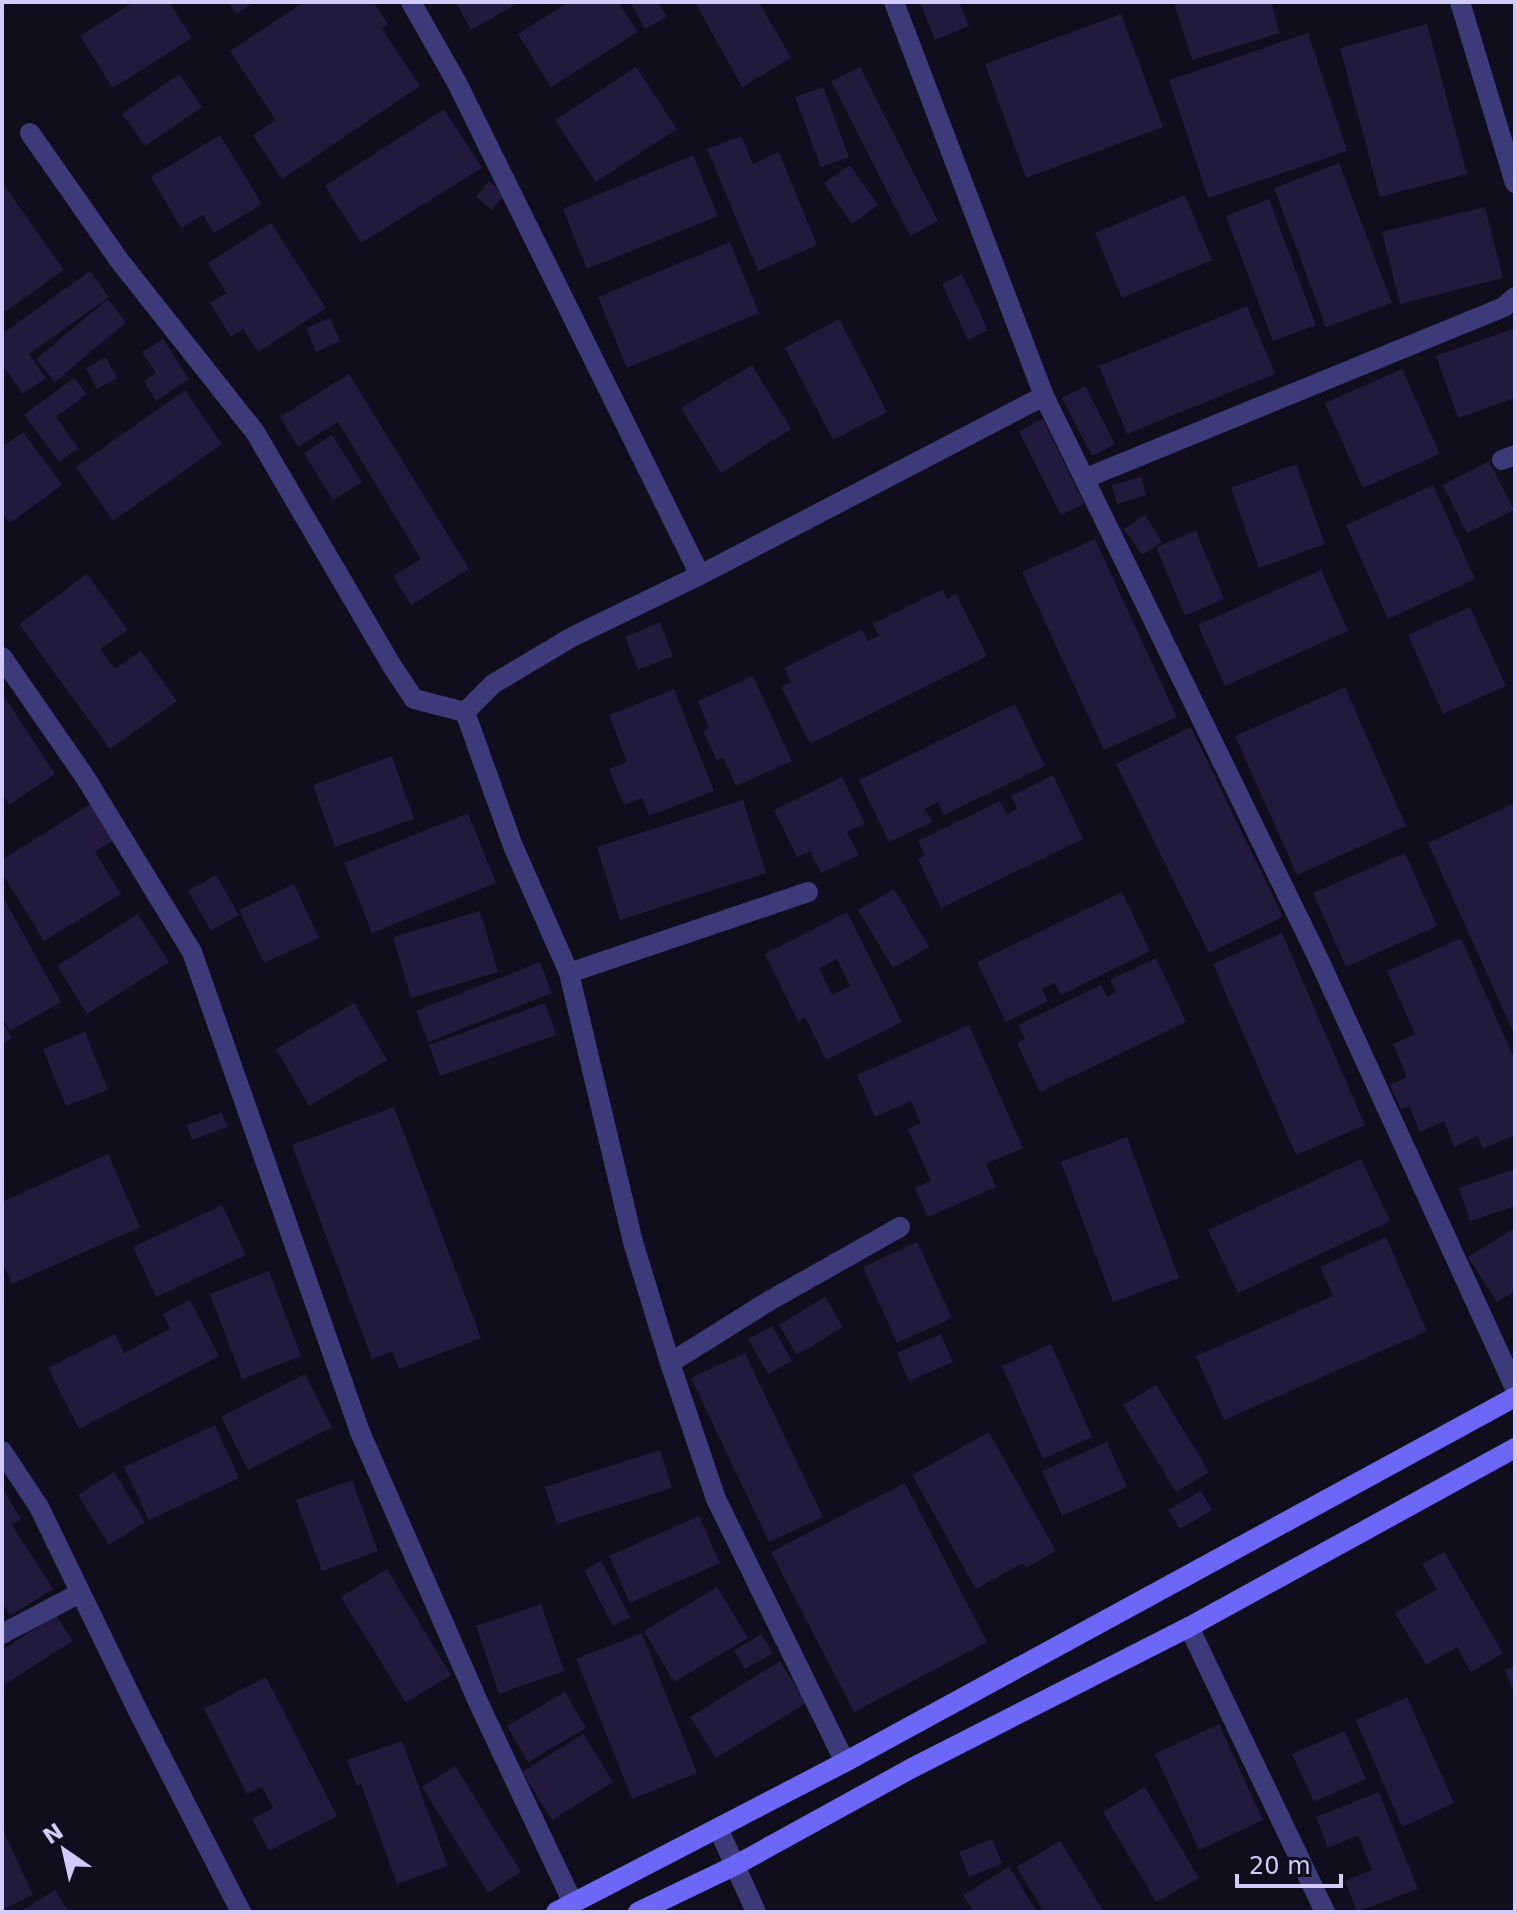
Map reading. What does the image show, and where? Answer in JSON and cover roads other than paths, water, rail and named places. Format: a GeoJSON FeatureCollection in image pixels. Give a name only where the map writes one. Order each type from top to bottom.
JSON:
{"type":"FeatureCollection","features":[{"type":"Feature","properties":{"kind":"street"},"geometry":{"type":"LineString","coordinates":[[411,2],[465,97],[700,575]]}},
{"type":"Feature","properties":{"kind":"street"},"geometry":{"type":"LineString","coordinates":[[894,2],[1044,396],[1319,960],[1515,1388]]}},
{"type":"Feature","properties":{"kind":"street"},"geometry":{"type":"LineString","coordinates":[[1460,2],[1515,183]]}},
{"type":"Feature","properties":{"kind":"street"},"geometry":{"type":"LineString","coordinates":[[30,133],[119,260],[255,432],[414,699],[465,712]]}},
{"type":"Feature","properties":{"kind":"street"},"geometry":{"type":"LineString","coordinates":[[1086,478],[1504,307],[1515,297]]}},
{"type":"Feature","properties":{"kind":"street"},"geometry":{"type":"LineString","coordinates":[[465,712],[493,684],[572,637],[700,575],[1044,396]]}},
{"type":"Feature","properties":{"kind":"street"},"geometry":{"type":"LineString","coordinates":[[2,657],[85,777],[192,952],[360,1432],[565,1908],[845,1762],[1515,1397]]}},
{"type":"Feature","properties":{"kind":"street"},"geometry":{"type":"LineString","coordinates":[[465,712],[513,846],[569,973],[633,1242],[716,1499],[845,1762]]}},
{"type":"Feature","properties":{"kind":"street"},"geometry":{"type":"LineString","coordinates":[[569,973],[808,892]]}},
{"type":"Feature","properties":{"kind":"street"},"geometry":{"type":"LineString","coordinates":[[670,1363],[769,1301],[900,1227]]}},
{"type":"Feature","properties":{"kind":"street"},"geometry":{"type":"LineString","coordinates":[[638,1912],[736,1865],[912,1768],[1189,1627],[1515,1448]]}},
{"type":"Feature","properties":{"kind":"street"},"geometry":{"type":"LineString","coordinates":[[2,1451],[39,1507],[241,1912]]}},
{"type":"Feature","properties":{"kind":"street"},"geometry":{"type":"LineString","coordinates":[[2,1634],[80,1593]]}},
{"type":"Feature","properties":{"kind":"street"},"geometry":{"type":"LineString","coordinates":[[1189,1627],[1325,1912]]}},
{"type":"Feature","properties":{"kind":"street"},"geometry":{"type":"LineString","coordinates":[[718,1828],[756,1912]]}}]}
